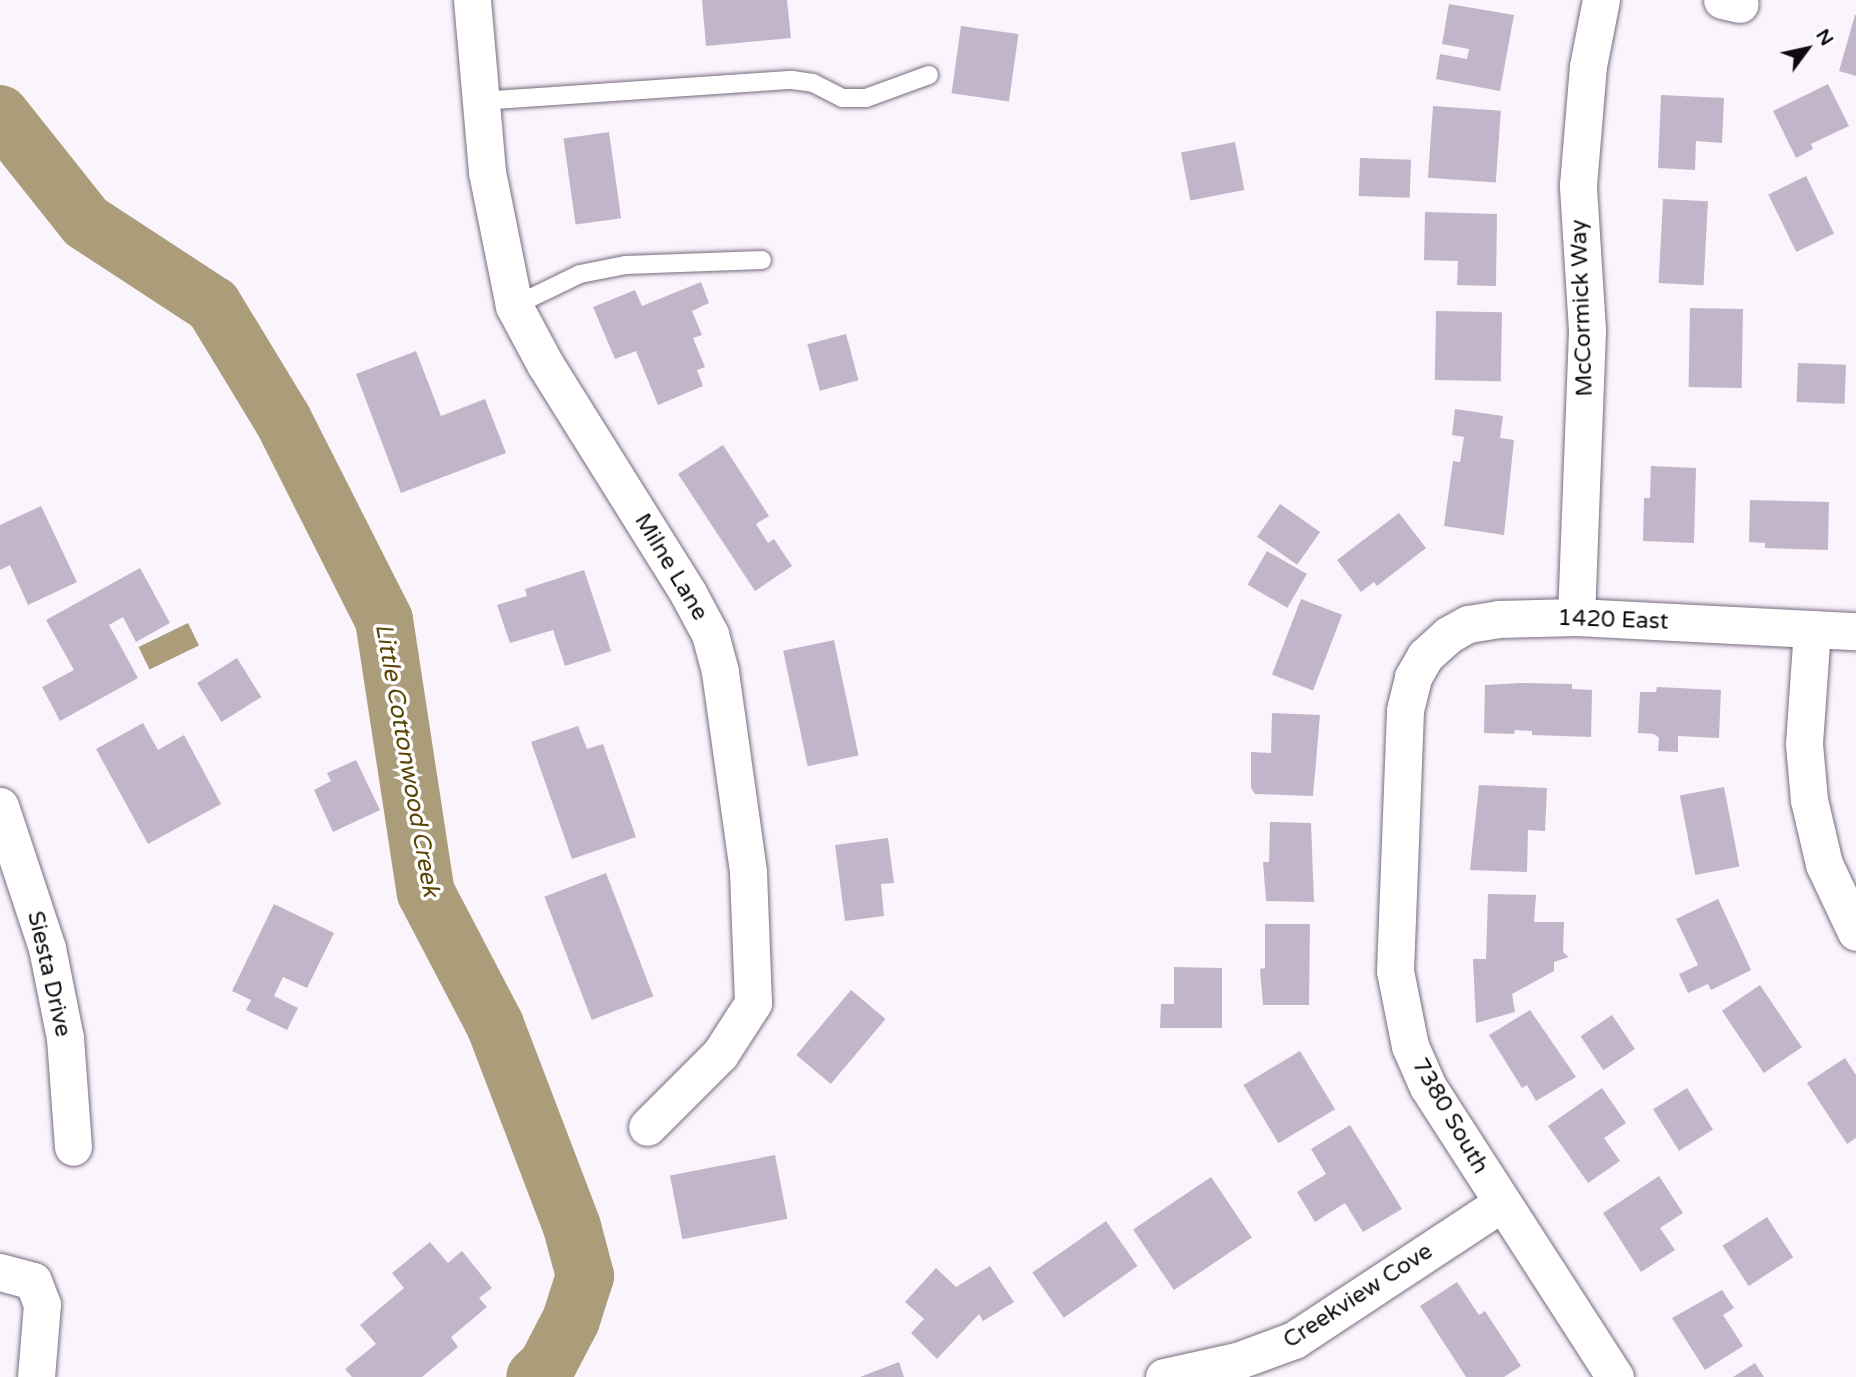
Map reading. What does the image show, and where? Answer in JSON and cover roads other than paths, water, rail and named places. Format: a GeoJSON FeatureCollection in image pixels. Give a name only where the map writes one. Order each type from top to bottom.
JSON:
{"type":"FeatureCollection","features":[{"type":"Feature","properties":{"kind":"street","name":"Milne Lane"},"geometry":{"type":"LineString","coordinates":[[472,0],[480,101],[499,249],[514,306],[545,365],[688,593],[710,634],[720,672],[748,872],[753,1003],[720,1054],[647,1126]]}},
{"type":"Feature","properties":{"kind":"street","name":"McCormick Way"},"geometry":{"type":"LineString","coordinates":[[1576,617],[1587,330],[1579,172],[1588,66],[1601,0]]}},
{"type":"Feature","properties":{"kind":"street","name":"1420 East"},"geometry":{"type":"LineString","coordinates":[[1424,656],[1468,624],[1576,617],[1856,631]]}},
{"type":"Feature","properties":{"kind":"street"},"geometry":{"type":"LineString","coordinates":[[1812,629],[1804,744],[1809,800],[1824,864],[1856,932]]}},
{"type":"Feature","properties":{"kind":"street","name":"7380 South"},"geometry":{"type":"LineString","coordinates":[[1424,656],[1413,677],[1405,710],[1396,984],[1410,1046],[1428,1087],[1615,1377]]}},
{"type":"Feature","properties":{"kind":"street","name":"Siesta Drive"},"geometry":{"type":"LineString","coordinates":[[0,807],[10,859],[47,948],[65,1038],[73,1147]]}},
{"type":"Feature","properties":{"kind":"street","name":"Creekview Cove"},"geometry":{"type":"LineString","coordinates":[[1164,1377],[1237,1362],[1294,1340],[1502,1203]]}},
{"type":"Feature","properties":{"kind":"street"},"geometry":{"type":"LineString","coordinates":[[17,1277],[42,1304],[36,1377]]}},
{"type":"Feature","properties":{"kind":"lane"},"geometry":{"type":"LineString","coordinates":[[480,101],[792,80],[813,83],[842,98],[866,98],[929,75]]}},
{"type":"Feature","properties":{"kind":"lane"},"geometry":{"type":"LineString","coordinates":[[514,306],[580,274],[626,264],[762,260]]}},
{"type":"Feature","properties":{"kind":"waterway","name":"Little Cottonwood Creek"},"geometry":{"type":"LineString","coordinates":[[0,114],[86,222],[213,305],[283,420],[384,620],[426,893],[495,1025],[572,1227],[585,1276],[571,1320],[547,1366],[535,1377]]}}]}
